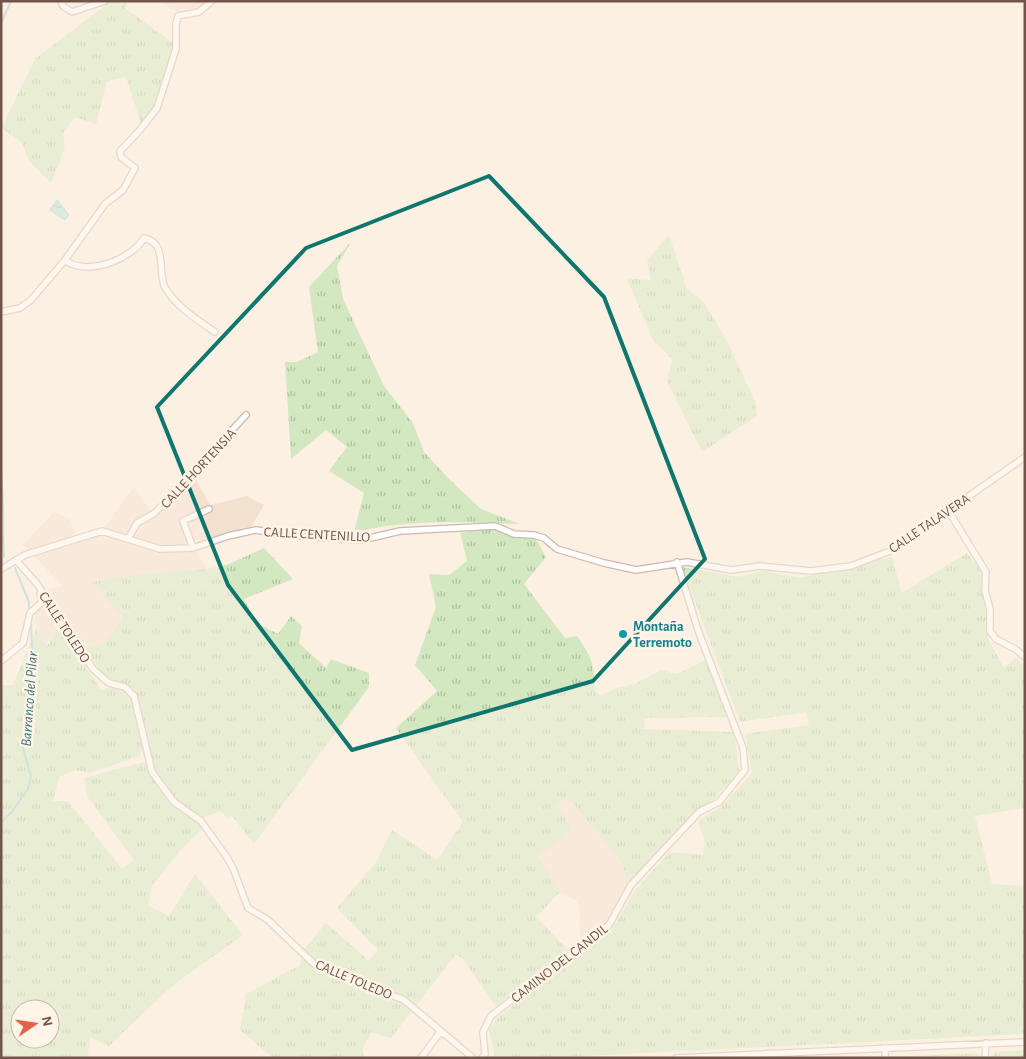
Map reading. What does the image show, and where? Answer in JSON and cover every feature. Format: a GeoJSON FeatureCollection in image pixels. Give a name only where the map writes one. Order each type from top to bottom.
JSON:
{"type":"FeatureCollection","features":[{"type":"Feature","properties":{"kind":"street"},"geometry":{"type":"LineString","coordinates":[[61,1],[63,6],[72,12],[105,1]]}},
{"type":"Feature","properties":{"kind":"street"},"geometry":{"type":"LineString","coordinates":[[1,312],[11,311],[26,304],[65,260],[105,204],[123,190],[134,172],[134,166],[121,157],[120,151],[157,108],[176,49],[176,24],[178,16],[199,12],[212,1]]}},
{"type":"Feature","properties":{"kind":"street"},"geometry":{"type":"LineString","coordinates":[[65,260],[74,266],[105,266],[140,245],[144,238],[151,240],[160,253],[163,281],[170,296],[182,308],[216,332]]}},
{"type":"Feature","properties":{"kind":"street","name":"CALLE HORTENSIA"},"geometry":{"type":"LineString","coordinates":[[128,539],[137,523],[153,514],[180,490],[192,473],[246,415]]}},
{"type":"Feature","properties":{"kind":"street","name":"CALLE TALAVERA"},"geometry":{"type":"LineString","coordinates":[[677,562],[732,570],[760,566],[811,571],[851,566],[890,551],[1025,457]]}},
{"type":"Feature","properties":{"kind":"street"},"geometry":{"type":"LineString","coordinates":[[193,548],[182,521],[209,509]]}},
{"type":"Feature","properties":{"kind":"street"},"geometry":{"type":"LineString","coordinates":[[948,510],[986,572],[985,592],[990,609],[990,631],[996,639],[1015,649],[1025,657]]}},
{"type":"Feature","properties":{"kind":"street","name":"CALLE CENTENILLO"},"geometry":{"type":"LineString","coordinates":[[1,569],[16,560],[97,532],[160,549],[193,548],[249,531],[362,540],[400,531],[494,526],[514,534],[534,534],[544,538],[557,548],[604,564],[645,570],[677,562]]}},
{"type":"Feature","properties":{"kind":"street","name":"CALLE TOLEDO"},"geometry":{"type":"LineString","coordinates":[[16,560],[38,585],[57,619],[94,670],[109,683],[125,686],[134,696],[152,772],[174,802],[201,821],[226,856],[233,868],[248,908],[268,920],[314,964],[404,1000],[472,1058]]}},
{"type":"Feature","properties":{"kind":"street","name":"CAMINO DEL CANDIL"},"geometry":{"type":"LineString","coordinates":[[482,1058],[485,1054],[483,1032],[491,1016],[609,924],[632,885],[699,812],[719,802],[745,770],[743,748],[699,633],[677,562]]}},
{"type":"Feature","properties":{"kind":"street"},"geometry":{"type":"LineString","coordinates":[[1,661],[9,656],[26,639],[30,613],[42,601],[38,585]]}},
{"type":"Feature","properties":{"kind":"street"},"geometry":{"type":"LineString","coordinates":[[421,1058],[441,1031]]}},
{"type":"Feature","properties":{"kind":"street"},"geometry":{"type":"LineString","coordinates":[[676,1058],[784,1055],[885,1048],[1025,1042]]}},
{"type":"Feature","properties":{"kind":"street"},"geometry":{"type":"LineString","coordinates":[[985,1058],[986,1043]]}},
{"type":"Feature","properties":{"kind":"street"},"geometry":{"type":"LineString","coordinates":[[885,1048],[885,1058]]}},
{"type":"Feature","properties":{"kind":"highlighted area"},"geometry":{"type":"Polygon","coordinates":[[[489,176],[604,297],[705,559],[593,681],[352,750],[228,585],[157,407],[306,248],[489,176]]]}},
{"type":"Feature","properties":{"kind":"shaded area"},"geometry":{"type":"Polygon","coordinates":[[[160,1],[209,1],[194,10],[182,8],[177,12],[160,1]]]}},
{"type":"Feature","properties":{"kind":"shaded area"},"geometry":{"type":"Polygon","coordinates":[[[192,473],[210,505],[247,496],[264,505],[249,531],[196,552],[207,569],[139,574],[93,582],[123,617],[105,643],[82,647],[60,627],[47,644],[36,630],[34,607],[42,591],[63,586],[23,545],[54,512],[68,518],[78,538],[102,531],[134,487],[153,514],[192,473]]]}},
{"type":"Feature","properties":{"kind":"shaded area"},"geometry":{"type":"Polygon","coordinates":[[[567,795],[622,862],[629,889],[609,925],[580,947],[579,902],[560,892],[538,857],[573,828],[557,807],[567,795]]]}},
{"type":"Feature","properties":{"kind":"green space"},"geometry":{"type":"Polygon","coordinates":[[[111,1],[128,1],[125,8],[174,44],[158,98],[141,124],[126,77],[107,81],[96,124],[75,117],[63,133],[65,148],[51,183],[29,161],[22,142],[1,128],[35,59],[111,1]]]}},
{"type":"Feature","properties":{"kind":"green space"},"geometry":{"type":"Polygon","coordinates":[[[669,235],[687,289],[702,300],[726,339],[755,401],[757,416],[702,452],[667,381],[672,359],[653,340],[627,278],[651,280],[647,260],[669,235]]]}},
{"type":"Feature","properties":{"kind":"green space"},"geometry":{"type":"Polygon","coordinates":[[[351,242],[337,266],[343,299],[384,386],[413,423],[424,452],[448,478],[481,509],[520,524],[416,523],[354,532],[364,493],[329,471],[347,447],[326,430],[291,459],[285,362],[297,362],[318,352],[309,287],[351,242]]]}},
{"type":"Feature","properties":{"kind":"green space"},"geometry":{"type":"Polygon","coordinates":[[[490,528],[512,537],[536,539],[546,557],[524,584],[565,638],[577,636],[583,644],[592,663],[596,693],[602,695],[616,688],[635,684],[661,670],[677,674],[707,659],[727,717],[645,718],[644,729],[734,732],[739,771],[628,887],[622,862],[567,796],[557,807],[573,828],[538,857],[560,892],[536,917],[570,952],[496,1006],[464,961],[456,954],[391,1038],[371,1032],[363,1049],[364,1058],[273,1058],[240,1030],[246,994],[300,965],[303,951],[326,923],[369,961],[378,950],[337,908],[377,861],[392,830],[437,860],[463,822],[396,728],[437,691],[415,665],[436,607],[429,574],[449,575],[467,561],[460,533],[490,528]]]}},
{"type":"Feature","properties":{"kind":"green space"},"geometry":{"type":"Polygon","coordinates":[[[264,548],[293,579],[244,599],[257,623],[278,634],[291,616],[302,626],[299,643],[326,668],[331,659],[369,673],[369,687],[254,844],[231,815],[228,819],[221,811],[203,818],[202,829],[182,848],[152,886],[148,906],[169,916],[195,874],[243,935],[172,986],[109,1046],[90,1037],[88,1058],[1,1058],[1,685],[13,685],[36,630],[47,646],[59,627],[101,689],[124,687],[102,673],[82,647],[105,643],[123,617],[92,582],[139,574],[207,569],[229,564],[264,548]],[[132,698],[142,747],[140,756],[89,773],[75,770],[59,777],[53,801],[68,801],[122,869],[134,860],[86,795],[85,778],[144,762],[151,771],[132,698]]]}},
{"type":"Feature","properties":{"kind":"green space"},"geometry":{"type":"Polygon","coordinates":[[[967,553],[981,570],[989,641],[1004,668],[1015,658],[1025,665],[1025,808],[975,816],[992,884],[1025,886],[1025,1034],[545,1058],[495,1058],[489,1030],[497,1018],[611,931],[636,889],[670,852],[703,855],[705,843],[698,821],[722,806],[752,773],[745,734],[809,725],[806,712],[740,722],[682,567],[739,577],[763,571],[800,578],[892,557],[902,593],[967,553]]]}},
{"type":"Feature","properties":{"kind":"green space"},"geometry":{"type":"Polygon","coordinates":[[[1025,1050],[1025,1058],[993,1058],[994,1052],[1025,1050]]]}},
{"type":"Feature","properties":{"kind":"green space"},"geometry":{"type":"Polygon","coordinates":[[[978,1053],[978,1058],[890,1058],[890,1057],[978,1053]]]}},
{"type":"Feature","properties":{"kind":"water"},"geometry":{"type":"Polygon","coordinates":[[[57,200],[69,215],[65,220],[50,210],[57,200]]]}},
{"type":"Feature","properties":{"kind":"waterway","name":"Barranco del Pilar"},"geometry":{"type":"LineString","coordinates":[[1,23],[11,1]]}},
{"type":"Feature","properties":{"kind":"waterway","name":"Barranco del Pilar"},"geometry":{"type":"LineString","coordinates":[[1,421],[1,433]]}},
{"type":"Feature","properties":{"kind":"waterway","name":"Barranco del Pilar"},"geometry":{"type":"LineString","coordinates":[[1,475],[4,557]]}},
{"type":"Feature","properties":{"kind":"waterway","name":"Barranco del Pilar"},"geometry":{"type":"LineString","coordinates":[[15,568],[29,602],[29,610]]}},
{"type":"Feature","properties":{"kind":"waterway","name":"Barranco del Pilar"},"geometry":{"type":"LineString","coordinates":[[1,822],[11,813],[28,789],[31,776],[23,748],[33,674],[31,620]]}},
{"type":"Feature","properties":{"kind":"place","name":"Montaña Terremoto"},"geometry":{"type":"Point","coordinates":[623,634]}}]}
